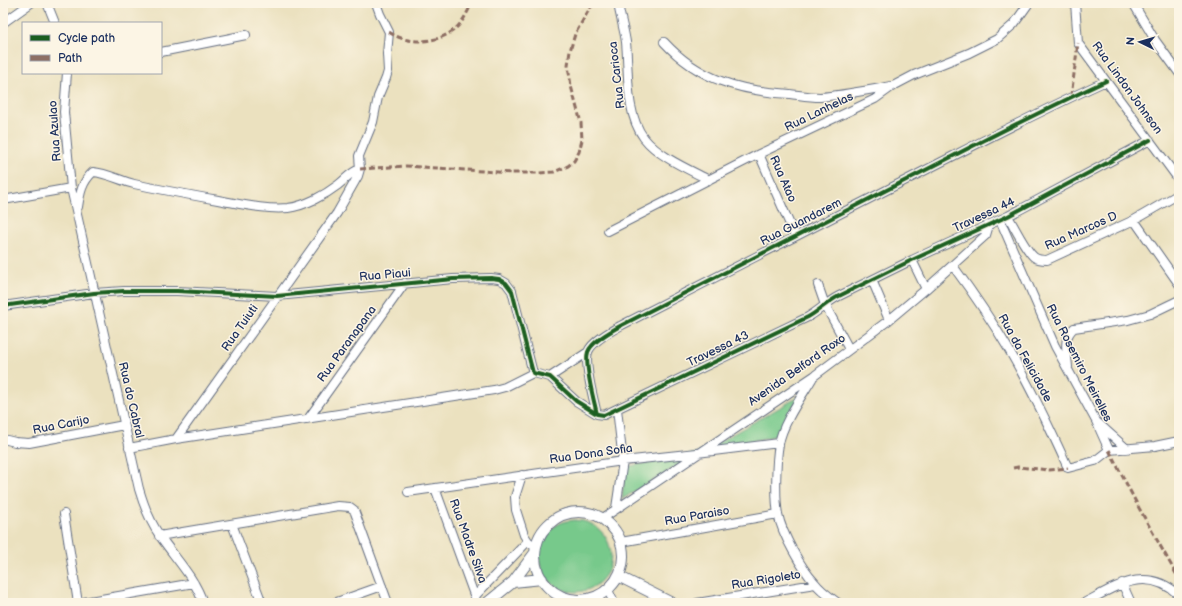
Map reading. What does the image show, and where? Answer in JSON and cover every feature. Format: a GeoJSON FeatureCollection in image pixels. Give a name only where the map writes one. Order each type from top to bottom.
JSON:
{"type":"FeatureCollection","features":[{"type":"Feature","properties":{"kind":"street"},"geometry":{"type":"LineString","coordinates":[[3,23],[31,3]]}},
{"type":"Feature","properties":{"kind":"street","name":"Rua Tuiuti"},"geometry":{"type":"LineString","coordinates":[[176,439],[337,213],[354,185],[360,169],[359,156],[373,122],[378,97],[388,71],[386,54],[389,32],[376,3]]}},
{"type":"Feature","properties":{"kind":"street","name":"Rua Carioca"},"geometry":{"type":"LineString","coordinates":[[618,3],[626,41],[631,102],[634,118],[644,138],[662,154],[709,180]]}},
{"type":"Feature","properties":{"kind":"street","name":"Rua Lanhelas"},"geometry":{"type":"LineString","coordinates":[[608,231],[759,154],[875,99],[893,86],[914,75],[968,53],[996,39],[1014,24],[1029,3]]}},
{"type":"Feature","properties":{"kind":"street","name":"Rua Lindon Johnson"},"geometry":{"type":"LineString","coordinates":[[1075,3],[1078,43],[1179,180]]}},
{"type":"Feature","properties":{"kind":"street"},"geometry":{"type":"LineString","coordinates":[[1133,3],[1155,40],[1179,73]]}},
{"type":"Feature","properties":{"kind":"street"},"geometry":{"type":"LineString","coordinates":[[49,4],[55,22]]}},
{"type":"Feature","properties":{"kind":"street"},"geometry":{"type":"LineString","coordinates":[[162,52],[246,35]]}},
{"type":"Feature","properties":{"kind":"street"},"geometry":{"type":"LineString","coordinates":[[664,42],[684,61],[703,73],[720,82],[748,88],[780,94],[819,97],[893,86]]}},
{"type":"Feature","properties":{"kind":"street","name":"Rua Azulao"},"geometry":{"type":"LineString","coordinates":[[66,74],[64,112],[72,188]]}},
{"type":"Feature","properties":{"kind":"street","name":"Rua Guandarem"},"geometry":{"type":"LineString","coordinates":[[588,352],[596,343],[622,325],[795,236],[1071,97],[1106,81]]}},
{"type":"Feature","properties":{"kind":"street","name":"Travessa 44"},"geometry":{"type":"LineString","coordinates":[[826,305],[832,299],[1008,216],[1150,140]]}},
{"type":"Feature","properties":{"kind":"street","name":"Rua Atao"},"geometry":{"type":"LineString","coordinates":[[759,154],[795,236]]}},
{"type":"Feature","properties":{"kind":"street"},"geometry":{"type":"LineString","coordinates":[[77,215],[80,191],[85,181],[93,172],[100,172],[121,181],[245,205],[289,208],[318,197],[338,185],[354,171],[360,169]]}},
{"type":"Feature","properties":{"kind":"street"},"geometry":{"type":"LineString","coordinates":[[3,200],[72,188]]}},
{"type":"Feature","properties":{"kind":"street","name":"Rua do Cabral"},"geometry":{"type":"LineString","coordinates":[[72,188],[94,293],[143,505],[159,536],[200,592],[203,603]]}},
{"type":"Feature","properties":{"kind":"street","name":"Rua Marcos D"},"geometry":{"type":"LineString","coordinates":[[1008,216],[1035,258],[1047,260],[1134,220],[1179,194]]}},
{"type":"Feature","properties":{"kind":"street","name":"Rua Rosemiro Meirelles"},"geometry":{"type":"LineString","coordinates":[[1000,220],[1055,346],[1096,421],[1109,450]]}},
{"type":"Feature","properties":{"kind":"street"},"geometry":{"type":"LineString","coordinates":[[1134,220],[1179,284]]}},
{"type":"Feature","properties":{"kind":"street","name":"Avenida Belford Roxo"},"geometry":{"type":"LineString","coordinates":[[603,518],[697,453],[814,376],[889,320],[926,290],[986,235],[989,225]]}},
{"type":"Feature","properties":{"kind":"street"},"geometry":{"type":"LineString","coordinates":[[912,260],[926,290]]}},
{"type":"Feature","properties":{"kind":"street","name":"Rua da Felicidade"},"geometry":{"type":"LineString","coordinates":[[953,266],[978,301],[1009,350],[1054,436],[1068,468],[1095,461],[1109,450]]}},
{"type":"Feature","properties":{"kind":"street","name":"Rua Piaui"},"geometry":{"type":"LineString","coordinates":[[3,306],[94,293],[124,291],[177,291],[277,296],[453,279],[499,279],[506,283],[512,291],[534,374]]}},
{"type":"Feature","properties":{"kind":"street"},"geometry":{"type":"LineString","coordinates":[[872,280],[889,320]]}},
{"type":"Feature","properties":{"kind":"street","name":"Rua Paranapana"},"geometry":{"type":"LineString","coordinates":[[308,419],[405,283]]}},
{"type":"Feature","properties":{"kind":"street"},"geometry":{"type":"LineString","coordinates":[[818,285],[826,305],[849,349]]}},
{"type":"Feature","properties":{"kind":"street"},"geometry":{"type":"LineString","coordinates":[[1069,370],[1066,339],[1068,333],[1074,328],[1128,320],[1150,314],[1179,300]]}},
{"type":"Feature","properties":{"kind":"street","name":"Travessa 43"},"geometry":{"type":"LineString","coordinates":[[617,409],[808,317],[826,305]]}},
{"type":"Feature","properties":{"kind":"street"},"geometry":{"type":"LineString","coordinates":[[550,377],[588,352]]}},
{"type":"Feature","properties":{"kind":"street"},"geometry":{"type":"LineString","coordinates":[[588,352],[588,369],[596,414]]}},
{"type":"Feature","properties":{"kind":"street"},"geometry":{"type":"LineString","coordinates":[[129,448],[176,439],[494,390],[505,387],[534,374],[550,377],[576,401],[596,414],[604,415],[617,409],[624,461],[616,508]]}},
{"type":"Feature","properties":{"kind":"street"},"geometry":{"type":"LineString","coordinates":[[814,376],[788,421],[779,443],[776,496],[778,514],[793,550],[802,566],[815,584],[838,603]]}},
{"type":"Feature","properties":{"kind":"street"},"geometry":{"type":"LineString","coordinates":[[1096,421],[1127,449]]}},
{"type":"Feature","properties":{"kind":"street","name":"Rua Carijo"},"geometry":{"type":"LineString","coordinates":[[3,439],[14,442],[29,443],[124,425]]}},
{"type":"Feature","properties":{"kind":"street"},"geometry":{"type":"LineString","coordinates":[[1109,450],[1155,446],[1179,441]]}},
{"type":"Feature","properties":{"kind":"street","name":"Rua Dona Sofia"},"geometry":{"type":"LineString","coordinates":[[408,492],[624,461],[779,443]]}},
{"type":"Feature","properties":{"kind":"street"},"geometry":{"type":"LineString","coordinates":[[487,603],[513,582],[532,547],[544,528],[554,519],[565,513],[578,511],[591,513],[603,518],[614,528],[621,542],[623,553],[622,565],[614,583],[608,590],[597,596],[585,600],[573,600],[561,596],[551,590],[542,580],[538,571],[532,547],[524,535],[516,510],[515,497],[522,475]]}},
{"type":"Feature","properties":{"kind":"street","name":"Rua Madre Silva"},"geometry":{"type":"LineString","coordinates":[[435,488],[476,599]]}},
{"type":"Feature","properties":{"kind":"street"},"geometry":{"type":"LineString","coordinates":[[159,536],[338,506],[350,507],[354,510],[388,603]]}},
{"type":"Feature","properties":{"kind":"street"},"geometry":{"type":"LineString","coordinates":[[64,514],[78,603],[194,583]]}},
{"type":"Feature","properties":{"kind":"street","name":"Rua Paraiso"},"geometry":{"type":"LineString","coordinates":[[621,542],[778,514]]}},
{"type":"Feature","properties":{"kind":"street"},"geometry":{"type":"LineString","coordinates":[[232,524],[262,603]]}},
{"type":"Feature","properties":{"kind":"street"},"geometry":{"type":"LineString","coordinates":[[476,599],[532,547]]}},
{"type":"Feature","properties":{"kind":"street"},"geometry":{"type":"LineString","coordinates":[[618,576],[672,603]]}},
{"type":"Feature","properties":{"kind":"street"},"geometry":{"type":"LineString","coordinates":[[513,582],[542,580]]}},
{"type":"Feature","properties":{"kind":"street"},"geometry":{"type":"LineString","coordinates":[[1084,603],[1130,580],[1153,580],[1170,586],[1179,595]]}},
{"type":"Feature","properties":{"kind":"street"},"geometry":{"type":"LineString","coordinates":[[1122,583],[1131,603]]}},
{"type":"Feature","properties":{"kind":"street","name":"Rua Rigoleto"},"geometry":{"type":"LineString","coordinates":[[697,603],[815,584]]}},
{"type":"Feature","properties":{"kind":"street"},"geometry":{"type":"LineString","coordinates":[[334,603],[382,586]]}},
{"type":"Feature","properties":{"kind":"street"},"geometry":{"type":"LineString","coordinates":[[608,590],[614,603]]}},
{"type":"Feature","properties":{"kind":"green space"},"geometry":{"type":"Polygon","coordinates":[[[800,396],[775,436],[701,452],[800,396]]]}},
{"type":"Feature","properties":{"kind":"green space"},"geometry":{"type":"Polygon","coordinates":[[[701,452],[622,499],[625,467],[701,452]]]}},
{"type":"Feature","properties":{"kind":"green space"},"geometry":{"type":"Polygon","coordinates":[[[575,520],[595,526],[605,536],[611,556],[605,576],[595,586],[575,592],[555,586],[545,576],[539,556],[545,536],[555,526],[575,520]]]}},
{"type":"Feature","properties":{"kind":"marked path"},"geometry":{"type":"LineString","coordinates":[[389,32],[396,36],[413,41],[440,38],[458,26],[465,17],[472,3]]}},
{"type":"Feature","properties":{"kind":"marked path"},"geometry":{"type":"LineString","coordinates":[[360,169],[406,166],[512,173],[539,173],[554,172],[568,166],[574,161],[579,152],[582,140],[581,123],[571,86],[568,65],[570,51],[575,34],[590,8],[595,3]]}},
{"type":"Feature","properties":{"kind":"marked path"},"geometry":{"type":"LineString","coordinates":[[1071,97],[1078,43]]}},
{"type":"Feature","properties":{"kind":"marked path"},"geometry":{"type":"LineString","coordinates":[[1109,450],[1139,508],[1179,579]]}},
{"type":"Feature","properties":{"kind":"marked path"},"geometry":{"type":"LineString","coordinates":[[1013,468],[1018,467],[1049,470],[1068,468]]}},
{"type":"Feature","properties":{"kind":"cycle path"},"geometry":{"type":"LineString","coordinates":[[1106,81],[1058,103],[603,336],[590,348],[587,358],[590,383],[597,414],[604,415],[808,317],[839,296],[912,260],[1008,216],[1150,140]]}},
{"type":"Feature","properties":{"kind":"cycle path"},"geometry":{"type":"LineString","coordinates":[[3,306],[94,293],[124,291],[177,291],[277,296],[453,279],[499,279],[506,283],[512,291],[533,373],[550,377],[576,401],[597,414]]}}]}
